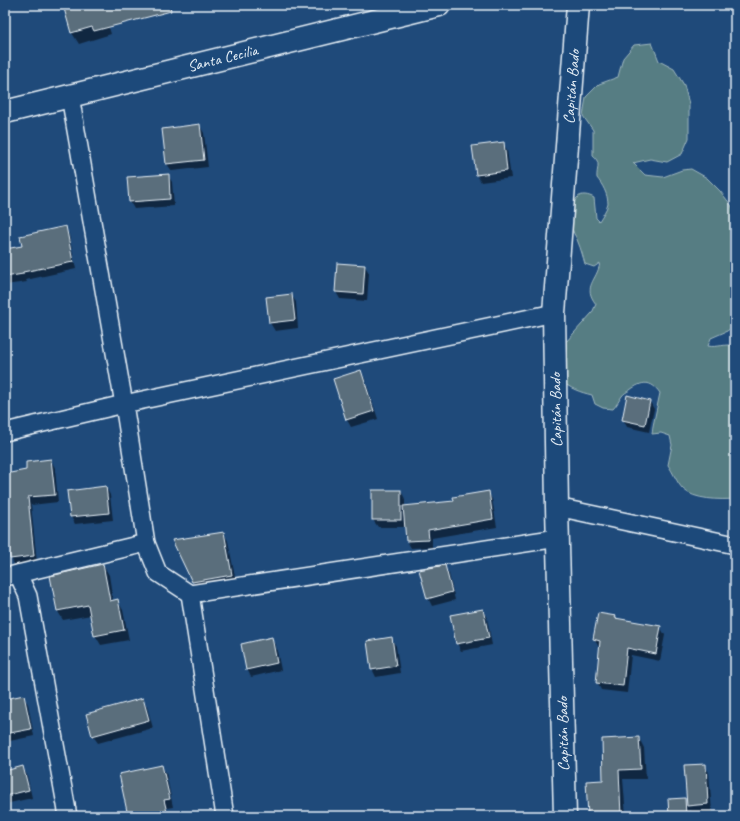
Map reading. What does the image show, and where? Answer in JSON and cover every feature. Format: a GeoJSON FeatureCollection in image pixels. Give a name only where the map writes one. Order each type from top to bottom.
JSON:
{"type":"FeatureCollection","features":[{"type":"Feature","properties":{"kind":"street","name":"Santa Cecilia"},"geometry":{"type":"LineString","coordinates":[[5,112],[439,5]]}},
{"type":"Feature","properties":{"kind":"street","name":"Capitán Bado"},"geometry":{"type":"LineString","coordinates":[[565,816],[557,507],[554,313],[578,5]]}},
{"type":"Feature","properties":{"kind":"street"},"geometry":{"type":"LineString","coordinates":[[70,96],[124,404],[146,543],[158,573],[190,594],[558,538]]}},
{"type":"Feature","properties":{"kind":"street"},"geometry":{"type":"LineString","coordinates":[[5,432],[124,404],[554,313]]}},
{"type":"Feature","properties":{"kind":"street"},"geometry":{"type":"LineString","coordinates":[[557,507],[735,544]]}},
{"type":"Feature","properties":{"kind":"street"},"geometry":{"type":"LineString","coordinates":[[68,816],[28,596],[12,575],[146,543]]}},
{"type":"Feature","properties":{"kind":"street"},"geometry":{"type":"LineString","coordinates":[[190,594],[225,816]]}},
{"type":"Feature","properties":{"kind":"green space"},"geometry":{"type":"Polygon","coordinates":[[[652,43],[659,61],[674,69],[684,85],[689,104],[689,138],[682,154],[667,162],[650,159],[633,163],[645,175],[663,177],[682,170],[691,169],[707,178],[720,191],[731,205],[735,213],[735,325],[727,331],[711,338],[708,346],[735,346],[735,499],[700,497],[688,493],[681,487],[668,465],[672,445],[670,436],[661,433],[652,434],[660,393],[653,386],[646,383],[634,387],[623,395],[613,409],[603,408],[595,404],[592,395],[575,390],[561,380],[565,343],[592,313],[596,304],[590,293],[590,288],[600,263],[594,267],[585,264],[577,239],[571,227],[570,210],[579,196],[590,196],[594,198],[596,218],[599,221],[608,204],[607,197],[601,183],[597,178],[598,164],[593,156],[593,130],[583,116],[586,97],[599,84],[618,77],[623,58],[634,45],[652,43]]]}},
{"type":"Feature","properties":{"kind":"building"},"geometry":{"type":"Polygon","coordinates":[[[63,5],[170,5],[171,11],[94,31],[92,27],[71,33],[63,5]]]}},
{"type":"Feature","properties":{"kind":"building"},"geometry":{"type":"Polygon","coordinates":[[[200,124],[204,160],[166,164],[162,129],[200,124]]]}},
{"type":"Feature","properties":{"kind":"building"},"geometry":{"type":"Polygon","coordinates":[[[504,142],[507,171],[476,175],[472,146],[504,142]]]}},
{"type":"Feature","properties":{"kind":"building"},"geometry":{"type":"Polygon","coordinates":[[[169,174],[170,199],[129,202],[127,177],[169,174]]]}},
{"type":"Feature","properties":{"kind":"building"},"geometry":{"type":"Polygon","coordinates":[[[66,226],[73,262],[5,277],[5,249],[22,246],[20,236],[66,226]]]}},
{"type":"Feature","properties":{"kind":"building"},"geometry":{"type":"Polygon","coordinates":[[[337,263],[365,265],[363,294],[335,292],[337,263]]]}},
{"type":"Feature","properties":{"kind":"building"},"geometry":{"type":"Polygon","coordinates":[[[292,294],[295,320],[269,323],[266,297],[292,294]]]}},
{"type":"Feature","properties":{"kind":"building"},"geometry":{"type":"Polygon","coordinates":[[[361,370],[374,411],[346,420],[333,379],[361,370]]]}},
{"type":"Feature","properties":{"kind":"building"},"geometry":{"type":"Polygon","coordinates":[[[627,395],[650,401],[645,425],[622,420],[627,395]]]}},
{"type":"Feature","properties":{"kind":"building"},"geometry":{"type":"Polygon","coordinates":[[[51,459],[55,495],[28,497],[34,556],[10,559],[5,512],[5,474],[26,470],[26,462],[51,459]]]}},
{"type":"Feature","properties":{"kind":"building"},"geometry":{"type":"Polygon","coordinates":[[[106,486],[109,513],[70,517],[67,491],[106,486]]]}},
{"type":"Feature","properties":{"kind":"building"},"geometry":{"type":"Polygon","coordinates":[[[372,490],[401,490],[401,520],[372,520],[372,490]]]}},
{"type":"Feature","properties":{"kind":"building"},"geometry":{"type":"Polygon","coordinates":[[[489,491],[493,519],[428,530],[429,540],[406,541],[403,506],[454,501],[453,497],[489,491]]]}},
{"type":"Feature","properties":{"kind":"building"},"geometry":{"type":"Polygon","coordinates":[[[224,532],[232,575],[192,582],[172,540],[224,532]]]}},
{"type":"Feature","properties":{"kind":"building"},"geometry":{"type":"Polygon","coordinates":[[[103,564],[110,601],[118,599],[124,630],[94,636],[88,605],[57,611],[50,576],[103,564]]]}},
{"type":"Feature","properties":{"kind":"building"},"geometry":{"type":"Polygon","coordinates":[[[445,565],[452,592],[427,599],[419,570],[445,565]]]}},
{"type":"Feature","properties":{"kind":"building"},"geometry":{"type":"Polygon","coordinates":[[[483,609],[489,638],[456,644],[450,615],[483,609]]]}},
{"type":"Feature","properties":{"kind":"building"},"geometry":{"type":"Polygon","coordinates":[[[598,613],[616,616],[615,618],[661,626],[656,654],[627,648],[623,686],[596,683],[600,641],[593,639],[598,613]]]}},
{"type":"Feature","properties":{"kind":"building"},"geometry":{"type":"Polygon","coordinates":[[[272,637],[277,663],[246,670],[241,644],[272,637]]]}},
{"type":"Feature","properties":{"kind":"building"},"geometry":{"type":"Polygon","coordinates":[[[392,637],[396,666],[371,670],[367,641],[392,637]]]}},
{"type":"Feature","properties":{"kind":"building"},"geometry":{"type":"Polygon","coordinates":[[[24,695],[31,729],[5,734],[5,699],[24,695]]]}},
{"type":"Feature","properties":{"kind":"building"},"geometry":{"type":"Polygon","coordinates":[[[143,698],[149,720],[92,736],[86,714],[143,698]]]}},
{"type":"Feature","properties":{"kind":"building"},"geometry":{"type":"Polygon","coordinates":[[[639,737],[641,769],[619,770],[621,816],[588,816],[586,781],[603,780],[602,739],[639,737]]]}},
{"type":"Feature","properties":{"kind":"building"},"geometry":{"type":"Polygon","coordinates":[[[706,764],[708,804],[687,806],[684,765],[706,764]]]}},
{"type":"Feature","properties":{"kind":"building"},"geometry":{"type":"Polygon","coordinates":[[[162,765],[170,799],[164,800],[168,816],[128,816],[119,774],[162,765]]]}},
{"type":"Feature","properties":{"kind":"building"},"geometry":{"type":"Polygon","coordinates":[[[23,766],[29,790],[5,796],[5,771],[23,766]]]}},
{"type":"Feature","properties":{"kind":"building"},"geometry":{"type":"Polygon","coordinates":[[[685,798],[686,816],[669,816],[668,799],[685,798]]]}}]}
